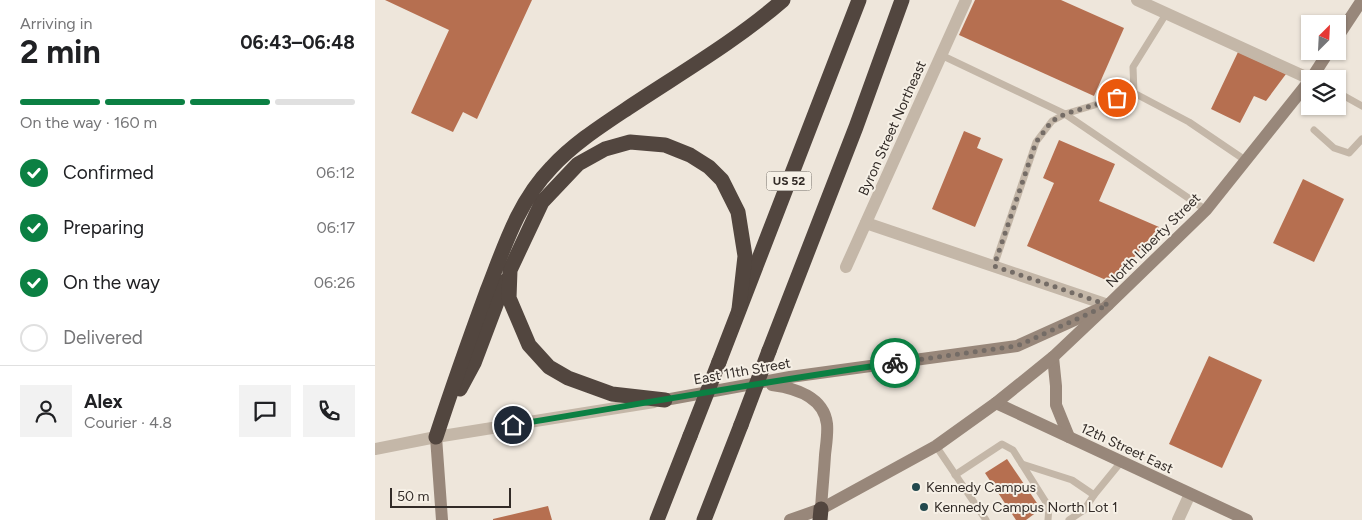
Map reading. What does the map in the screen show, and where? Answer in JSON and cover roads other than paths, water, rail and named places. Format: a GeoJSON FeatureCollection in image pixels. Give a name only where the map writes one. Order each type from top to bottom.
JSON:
{"type":"FeatureCollection","features":[{"type":"Feature","properties":{"kind":"highway"},"geometry":{"type":"LineString","coordinates":[[436,437],[505,243],[521,209],[537,184],[551,167],[585,137],[733,38],[783,0]]}},
{"type":"Feature","properties":{"kind":"highway","name":"US 52"},"geometry":{"type":"LineString","coordinates":[[657,520],[859,0]]}},
{"type":"Feature","properties":{"kind":"highway","name":"US 52"},"geometry":{"type":"LineString","coordinates":[[704,520],[856,127],[902,0]]}},
{"type":"Feature","properties":{"kind":"highway"},"geometry":{"type":"LineString","coordinates":[[436,437],[473,363],[510,270],[542,202],[578,164],[605,149],[630,142],[665,145],[690,155],[709,167],[722,180],[738,212],[745,256],[739,309]]}},
{"type":"Feature","properties":{"kind":"highway"},"geometry":{"type":"LineString","coordinates":[[510,270],[509,298],[517,318],[529,345],[549,367],[568,378],[612,394],[665,400]]}},
{"type":"Feature","properties":{"kind":"main road"},"geometry":{"type":"LineString","coordinates":[[1346,24],[1362,0]]}},
{"type":"Feature","properties":{"kind":"main road","name":"North Liberty Street"},"geometry":{"type":"LineString","coordinates":[[790,520],[820,514],[936,446],[996,403],[1053,357],[1206,210],[1301,90]]}},
{"type":"Feature","properties":{"kind":"main road","name":"East 11th Street"},"geometry":{"type":"LineString","coordinates":[[665,400],[790,378],[1017,346],[1108,305]]}},
{"type":"Feature","properties":{"kind":"main road"},"geometry":{"type":"LineString","coordinates":[[1053,357],[1056,405],[1069,437]]}},
{"type":"Feature","properties":{"kind":"main road"},"geometry":{"type":"LineString","coordinates":[[751,384],[777,385],[801,391],[819,406],[825,416],[827,432],[820,514]]}},
{"type":"Feature","properties":{"kind":"main road","name":"12th Street East"},"geometry":{"type":"LineString","coordinates":[[996,403],[1247,520]]}},
{"type":"Feature","properties":{"kind":"main road"},"geometry":{"type":"LineString","coordinates":[[436,437],[442,520]]}},
{"type":"Feature","properties":{"kind":"street","name":"Byron Street Northeast"},"geometry":{"type":"LineString","coordinates":[[846,267],[966,0]]}},
{"type":"Feature","properties":{"kind":"street"},"geometry":{"type":"LineString","coordinates":[[1137,0],[1301,75]]}},
{"type":"Feature","properties":{"kind":"street"},"geometry":{"type":"LineString","coordinates":[[866,222],[1108,305]]}},
{"type":"Feature","properties":{"kind":"street","name":"East 11th Street"},"geometry":{"type":"LineString","coordinates":[[375,449],[436,437],[665,400]]}},
{"type":"Feature","properties":{"kind":"street"},"geometry":{"type":"LineString","coordinates":[[1177,520],[1190,494]]}},
{"type":"Feature","properties":{"kind":"lane"},"geometry":{"type":"LineString","coordinates":[[1134,93],[1133,67],[1167,14]]}},
{"type":"Feature","properties":{"kind":"lane"},"geometry":{"type":"LineString","coordinates":[[941,56],[1065,114],[1206,210]]}},
{"type":"Feature","properties":{"kind":"lane"},"geometry":{"type":"LineString","coordinates":[[994,266],[1036,142],[1052,121],[1065,114],[1134,93],[1189,122],[1245,160]]}},
{"type":"Feature","properties":{"kind":"lane"},"geometry":{"type":"LineString","coordinates":[[1346,96],[1361,104]]}},
{"type":"Feature","properties":{"kind":"lane"},"geometry":{"type":"LineString","coordinates":[[1314,130],[1334,148],[1349,153],[1362,139]]}},
{"type":"Feature","properties":{"kind":"lane"},"geometry":{"type":"LineString","coordinates":[[955,475],[1002,444],[1013,450],[1049,507],[1048,520]]}},
{"type":"Feature","properties":{"kind":"lane"},"geometry":{"type":"LineString","coordinates":[[936,446],[986,520]]}},
{"type":"Feature","properties":{"kind":"lane"},"geometry":{"type":"LineString","coordinates":[[1069,520],[1084,510],[1121,462]]}},
{"type":"Feature","properties":{"kind":"lane"},"geometry":{"type":"LineString","coordinates":[[1022,464],[1072,480],[1094,495]]}},
{"type":"Feature","properties":{"kind":"place","name":"Kennedy Campus"},"geometry":{"type":"Point","coordinates":[916,487]}},
{"type":"Feature","properties":{"kind":"place","name":"Kennedy Campus North Lot 1"},"geometry":{"type":"Point","coordinates":[924,507]}}]}
